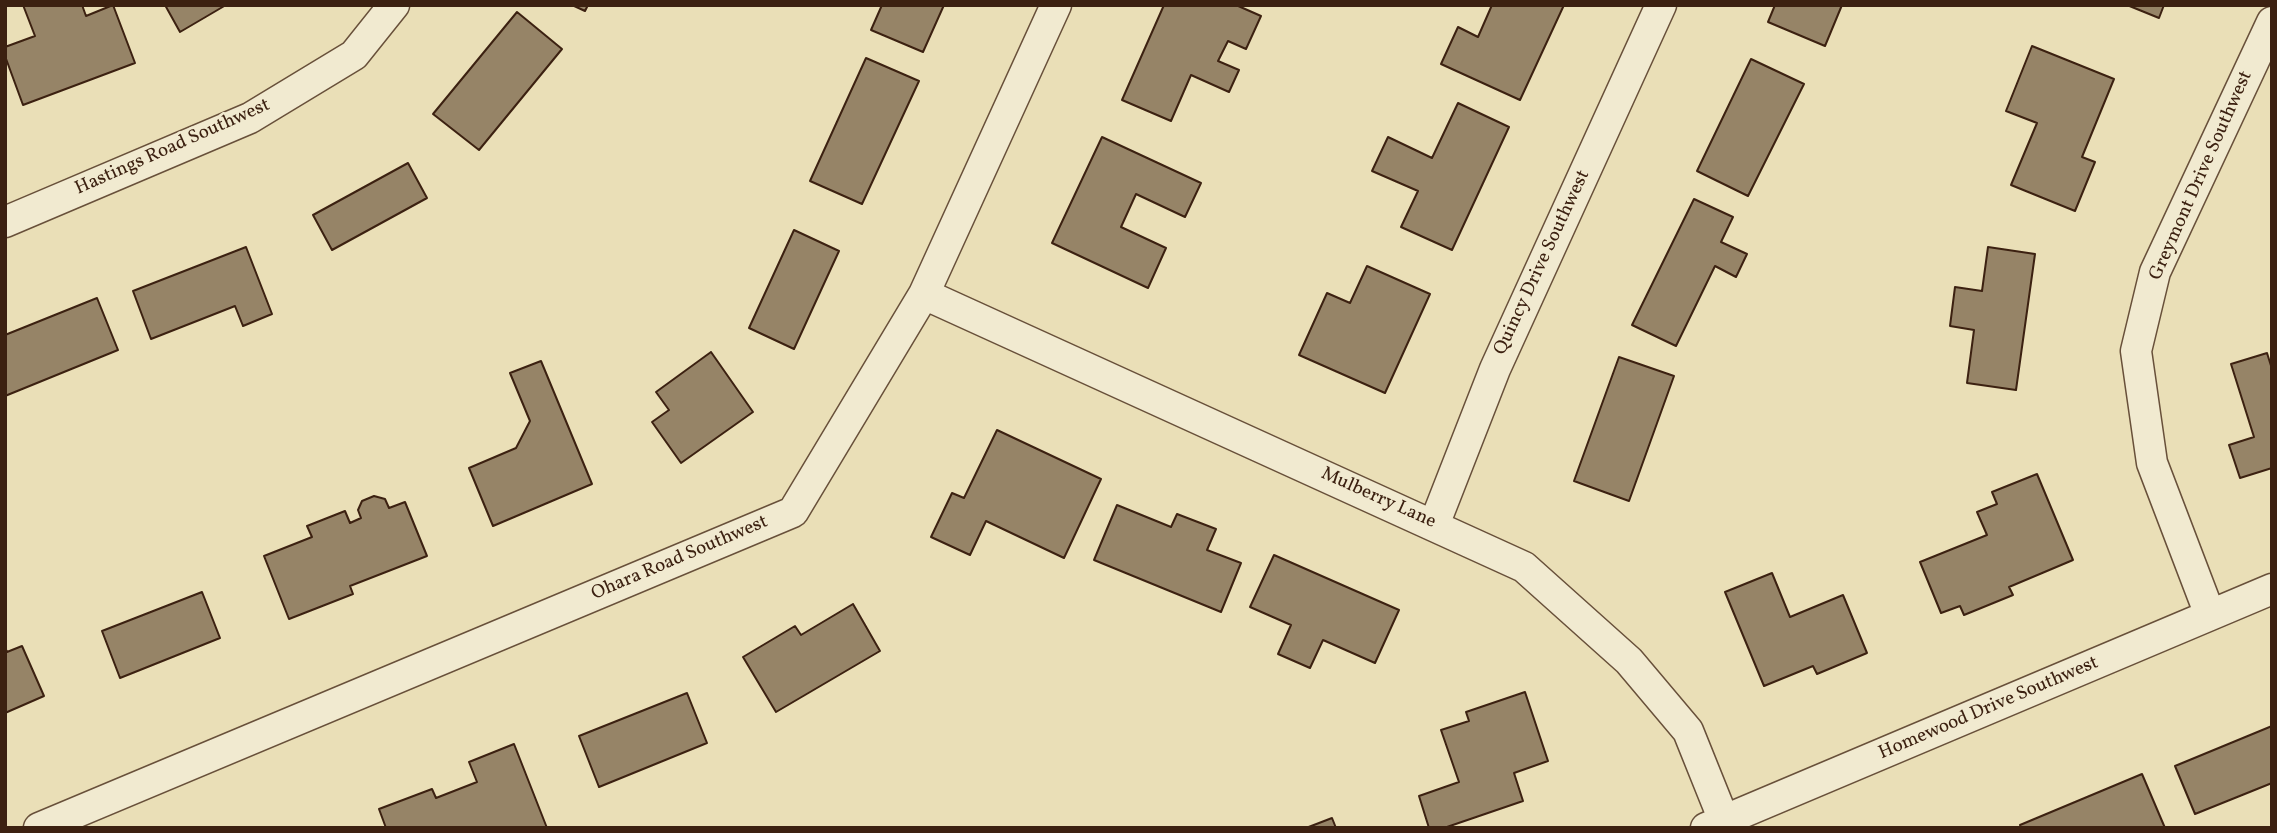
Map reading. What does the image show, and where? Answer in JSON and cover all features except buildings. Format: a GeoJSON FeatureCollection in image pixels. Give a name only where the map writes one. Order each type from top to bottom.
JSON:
{"type":"FeatureCollection","features":[{"type":"Feature","properties":{"kind":"street","name":"Hastings Road Southwest"},"geometry":{"type":"LineString","coordinates":[[5,222],[250,118],[354,55],[394,5]]}},
{"type":"Feature","properties":{"kind":"street","name":"Ohara Road Southwest"},"geometry":{"type":"LineString","coordinates":[[39,828],[793,512],[924,294],[1056,5]]}},
{"type":"Feature","properties":{"kind":"street","name":"Quincy Drive Southwest"},"geometry":{"type":"LineString","coordinates":[[1434,525],[1495,369],[1661,5]]}},
{"type":"Feature","properties":{"kind":"street","name":"Greymont Drive Southwest"},"geometry":{"type":"LineString","coordinates":[[2210,615],[2152,463],[2136,351],[2155,272],[2272,22]]}},
{"type":"Feature","properties":{"kind":"street","name":"Mulberry Lane"},"geometry":{"type":"LineString","coordinates":[[924,294],[1524,567],[1629,661],[1688,730],[1719,825]]}},
{"type":"Feature","properties":{"kind":"street","name":"Homewood Drive Southwest"},"geometry":{"type":"LineString","coordinates":[[1719,825],[2272,589]]}}]}
